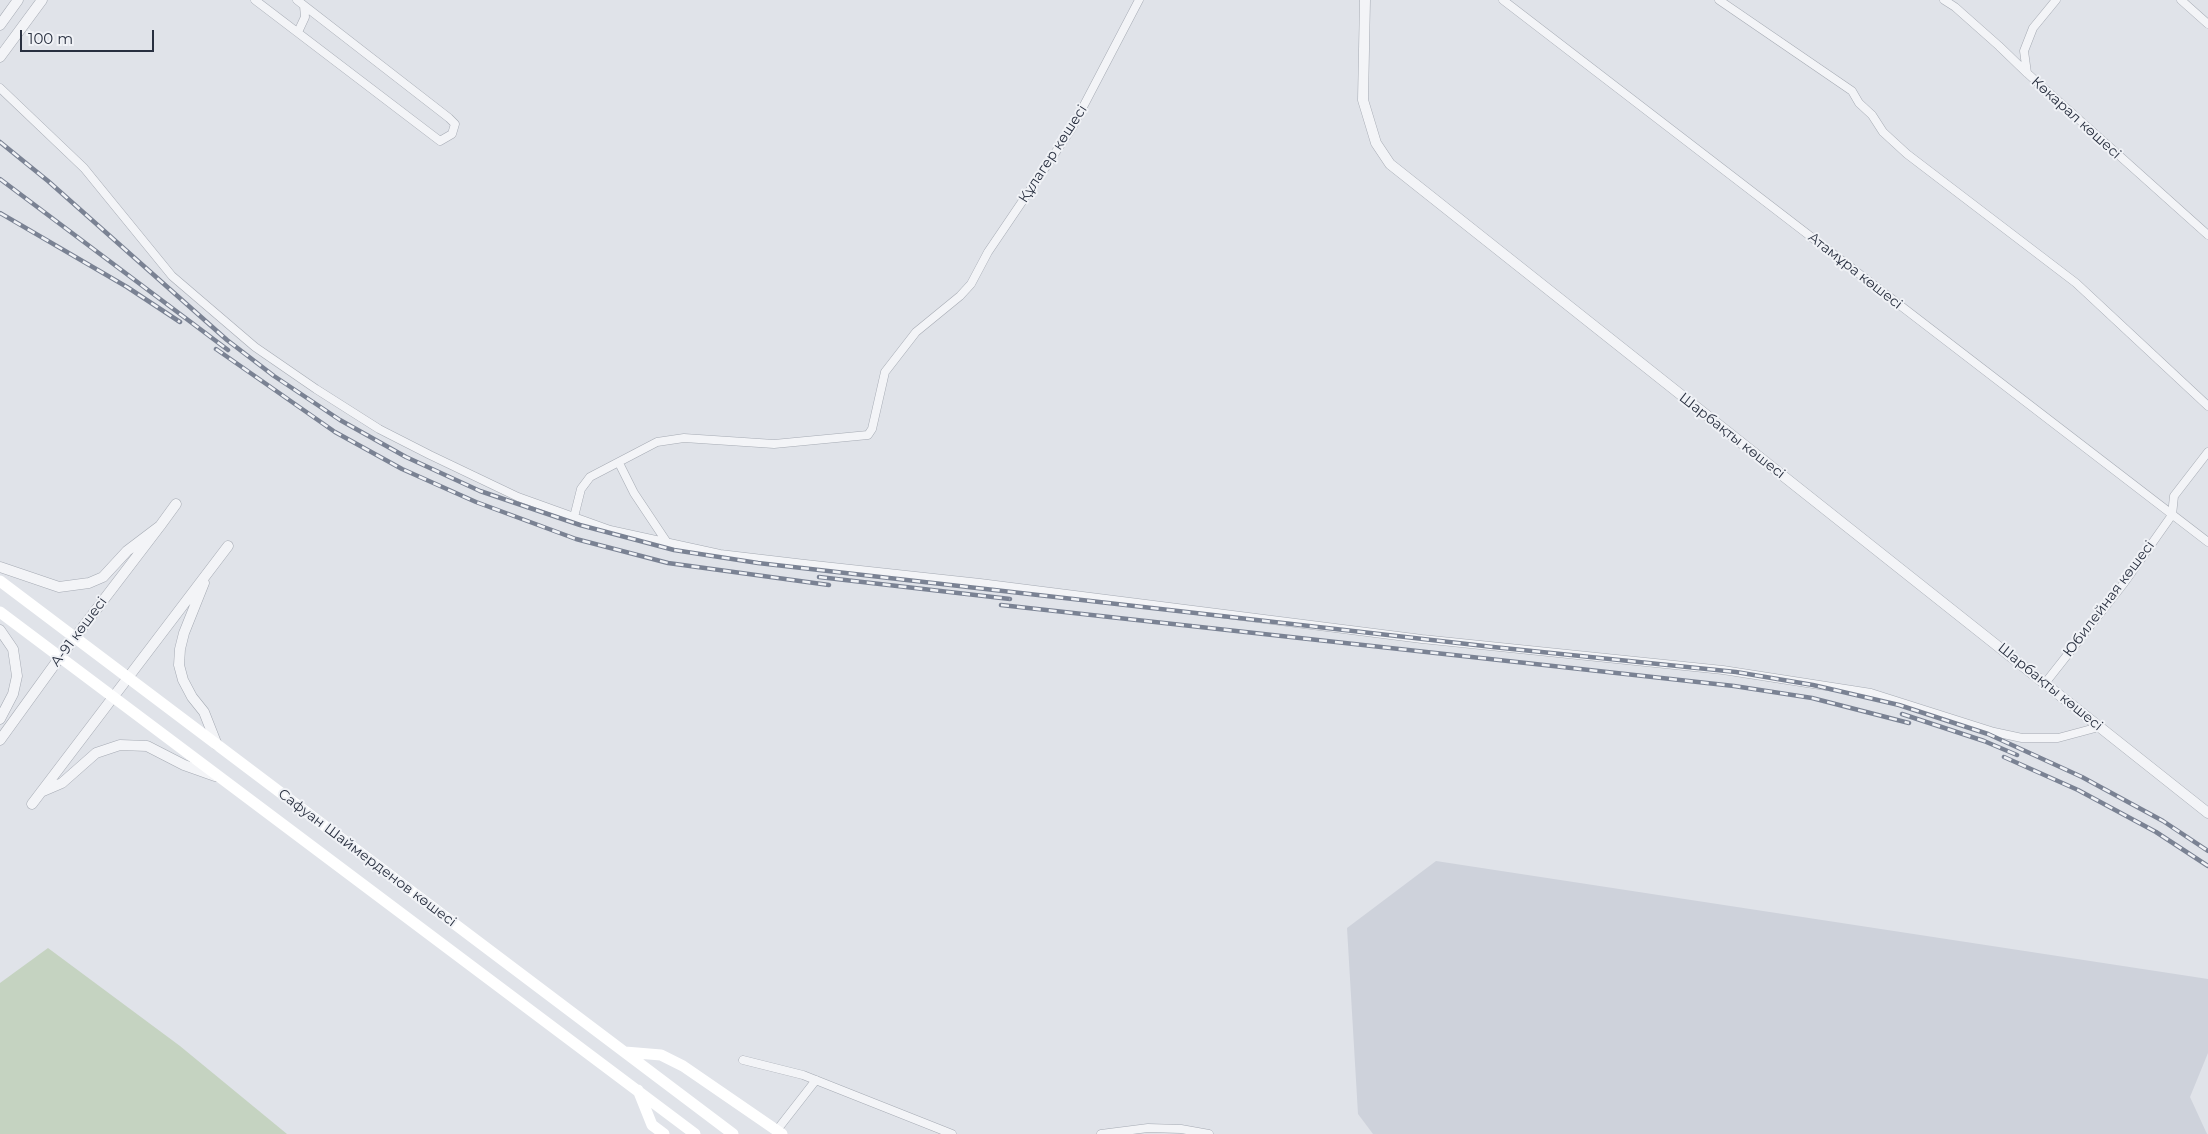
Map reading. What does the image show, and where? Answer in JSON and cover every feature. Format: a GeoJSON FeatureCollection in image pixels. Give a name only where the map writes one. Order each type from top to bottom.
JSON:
{"type":"FeatureCollection","features":[{"type":"Feature","properties":{"kind":"main road","name":"Сафуан Шаймерденов көшесі"},"geometry":{"type":"LineString","coordinates":[[0,581],[733,1134]]}},
{"type":"Feature","properties":{"kind":"main road","name":"Сафуан Шаймерденов көшесі"},"geometry":{"type":"LineString","coordinates":[[0,612],[695,1134]]}},
{"type":"Feature","properties":{"kind":"main road"},"geometry":{"type":"LineString","coordinates":[[625,1052],[661,1055],[682,1066],[780,1132]]}},
{"type":"Feature","properties":{"kind":"main road"},"geometry":{"type":"LineString","coordinates":[[638,1090],[652,1125],[664,1134]]}},
{"type":"Feature","properties":{"kind":"street"},"geometry":{"type":"LineString","coordinates":[[0,24],[18,0]]}},
{"type":"Feature","properties":{"kind":"street"},"geometry":{"type":"LineString","coordinates":[[0,57],[42,0]]}},
{"type":"Feature","properties":{"kind":"street"},"geometry":{"type":"LineString","coordinates":[[255,0],[440,141],[452,134],[455,124],[449,118],[297,0]]}},
{"type":"Feature","properties":{"kind":"street","name":"Құлагер көшесі"},"geometry":{"type":"LineString","coordinates":[[619,463],[657,442],[665,440],[684,438],[774,444],[868,435],[872,429],[885,372],[916,332],[960,296],[970,284],[988,252],[1072,128],[1139,0]]}},
{"type":"Feature","properties":{"kind":"street","name":"Шарбақты көшесі"},"geometry":{"type":"LineString","coordinates":[[1364,0],[1363,100],[1376,143],[1390,164],[1884,558],[2046,682],[2099,727],[2208,813]]}},
{"type":"Feature","properties":{"kind":"street","name":"Атамұра көшесі"},"geometry":{"type":"LineString","coordinates":[[1503,0],[2208,542]]}},
{"type":"Feature","properties":{"kind":"street"},"geometry":{"type":"LineString","coordinates":[[1719,0],[1852,91],[1859,103],[1872,115],[1883,132],[1907,154],[2076,283],[2208,406]]}},
{"type":"Feature","properties":{"kind":"street","name":"Көкарал көшесі"},"geometry":{"type":"LineString","coordinates":[[1944,0],[1999,46],[2027,74],[2208,235]]}},
{"type":"Feature","properties":{"kind":"street"},"geometry":{"type":"LineString","coordinates":[[2027,74],[2024,51],[2033,28],[2056,0]]}},
{"type":"Feature","properties":{"kind":"street"},"geometry":{"type":"LineString","coordinates":[[2181,0],[2208,24]]}},
{"type":"Feature","properties":{"kind":"street"},"geometry":{"type":"LineString","coordinates":[[298,32],[304,17],[304,6]]}},
{"type":"Feature","properties":{"kind":"street"},"geometry":{"type":"LineString","coordinates":[[0,88],[84,168],[172,276],[255,347],[379,429],[518,497],[610,530],[720,554],[980,583],[1422,639],[1723,670],[1871,693],[1994,732],[2022,738],[2058,738],[2099,727]]}},
{"type":"Feature","properties":{"kind":"street"},"geometry":{"type":"LineString","coordinates":[[2172,515],[2174,496],[2208,452]]}},
{"type":"Feature","properties":{"kind":"street"},"geometry":{"type":"LineString","coordinates":[[574,517],[581,489],[590,477],[619,463],[638,499],[668,544]]}},
{"type":"Feature","properties":{"kind":"street","name":"А-91 көшесі"},"geometry":{"type":"LineString","coordinates":[[0,740],[74,637],[176,504]]}},
{"type":"Feature","properties":{"kind":"street","name":"Юбилейная көшесі"},"geometry":{"type":"LineString","coordinates":[[2046,682],[2124,583],[2172,515]]}},
{"type":"Feature","properties":{"kind":"street"},"geometry":{"type":"LineString","coordinates":[[0,567],[59,587],[90,583],[103,577],[127,551],[160,526]]}},
{"type":"Feature","properties":{"kind":"street"},"geometry":{"type":"LineString","coordinates":[[32,804],[112,696],[228,546]]}},
{"type":"Feature","properties":{"kind":"street"},"geometry":{"type":"LineString","coordinates":[[206,575],[184,633],[179,665],[183,680],[192,697],[204,712],[217,745]]}},
{"type":"Feature","properties":{"kind":"street"},"geometry":{"type":"LineString","coordinates":[[0,630],[13,649],[17,676],[14,694],[0,719]]}},
{"type":"Feature","properties":{"kind":"street"},"geometry":{"type":"LineString","coordinates":[[40,793],[62,783],[96,753],[120,744],[147,746],[184,765],[226,780]]}},
{"type":"Feature","properties":{"kind":"street"},"geometry":{"type":"LineString","coordinates":[[743,1060],[816,1080],[952,1134]]}},
{"type":"Feature","properties":{"kind":"street"},"geometry":{"type":"LineString","coordinates":[[780,1132],[816,1080]]}},
{"type":"Feature","properties":{"kind":"street"},"geometry":{"type":"LineString","coordinates":[[1140,1128],[1148,1134]]}},
{"type":"Feature","properties":{"kind":"street"},"geometry":{"type":"LineString","coordinates":[[1101,1134],[1140,1128],[1209,1134]]}},
{"type":"Feature","properties":{"kind":"shaded area"},"geometry":{"type":"Polygon","coordinates":[[[1436,861],[2208,979],[2208,1053],[2190,1097],[2207,1134],[1373,1134],[1358,1114],[1347,928],[1436,861]]]}},
{"type":"Feature","properties":{"kind":"green space"},"geometry":{"type":"Polygon","coordinates":[[[48,948],[180,1046],[287,1134],[0,1134],[0,983],[48,948]]]}},
{"type":"Feature","properties":{"kind":"railway"},"geometry":{"type":"LineString","coordinates":[[0,142],[48,181],[227,340],[274,376],[340,420],[406,457],[480,491],[580,525],[674,550],[758,563],[1493,647],[1736,672],[1813,685],[1899,705],[1988,734],[2082,777],[2163,821],[2208,851]]}},
{"type":"Feature","properties":{"kind":"railway"},"geometry":{"type":"LineString","coordinates":[[0,179],[228,350]]}},
{"type":"Feature","properties":{"kind":"railway"},"geometry":{"type":"LineString","coordinates":[[0,213],[127,287],[180,322]]}},
{"type":"Feature","properties":{"kind":"railway"},"geometry":{"type":"LineString","coordinates":[[216,349],[335,432],[402,469],[476,502],[576,539],[668,563],[829,585]]}},
{"type":"Feature","properties":{"kind":"railway"},"geometry":{"type":"LineString","coordinates":[[819,577],[1010,599]]}},
{"type":"Feature","properties":{"kind":"railway"},"geometry":{"type":"LineString","coordinates":[[1001,605],[1734,686],[1812,698],[1909,723]]}},
{"type":"Feature","properties":{"kind":"railway"},"geometry":{"type":"LineString","coordinates":[[1902,714],[1984,741],[2017,755]]}},
{"type":"Feature","properties":{"kind":"railway"},"geometry":{"type":"LineString","coordinates":[[2004,757],[2078,790],[2156,832],[2208,866]]}}]}
